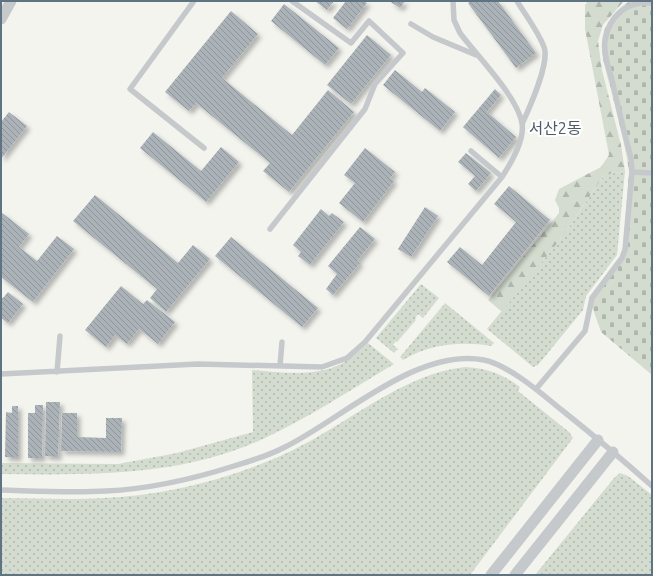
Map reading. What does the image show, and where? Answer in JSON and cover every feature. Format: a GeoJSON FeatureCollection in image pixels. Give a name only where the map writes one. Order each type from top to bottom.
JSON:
{"type":"FeatureCollection","features":[{"type":"Feature","properties":{"kind":"street"},"geometry":{"type":"LineString","coordinates":[[1,19],[11,1]]}},
{"type":"Feature","properties":{"kind":"street"},"geometry":{"type":"LineString","coordinates":[[491,575],[598,440]]}},
{"type":"Feature","properties":{"kind":"street"},"geometry":{"type":"LineString","coordinates":[[515,575],[613,452]]}},
{"type":"Feature","properties":{"kind":"lane"},"geometry":{"type":"LineString","coordinates":[[194,1],[130,89],[204,148]]}},
{"type":"Feature","properties":{"kind":"lane"},"geometry":{"type":"LineString","coordinates":[[270,229],[365,109],[375,84],[403,53],[369,21],[350,43],[292,1]]}},
{"type":"Feature","properties":{"kind":"lane"},"geometry":{"type":"LineString","coordinates":[[452,1],[454,20],[460,33],[476,55],[515,102],[522,124]]}},
{"type":"Feature","properties":{"kind":"lane"},"geometry":{"type":"LineString","coordinates":[[1,374],[198,364],[322,367],[347,358],[365,342],[502,177],[517,152],[522,124],[536,93],[544,62],[545,48],[517,1]]}},
{"type":"Feature","properties":{"kind":"lane"},"geometry":{"type":"LineString","coordinates":[[536,388],[585,331],[592,298],[622,258],[632,172],[606,56],[605,41],[614,20],[626,7],[636,3],[652,3]]}},
{"type":"Feature","properties":{"kind":"lane"},"geometry":{"type":"LineString","coordinates":[[411,24],[433,37],[476,55]]}},
{"type":"Feature","properties":{"kind":"lane"},"geometry":{"type":"LineString","coordinates":[[471,151],[502,177]]}},
{"type":"Feature","properties":{"kind":"lane"},"geometry":{"type":"LineString","coordinates":[[632,172],[652,173]]}},
{"type":"Feature","properties":{"kind":"lane"},"geometry":{"type":"LineString","coordinates":[[57,372],[60,336]]}},
{"type":"Feature","properties":{"kind":"lane"},"geometry":{"type":"LineString","coordinates":[[280,366],[282,342]]}},
{"type":"Feature","properties":{"kind":"lane"},"geometry":{"type":"LineString","coordinates":[[1,490],[107,491],[175,482],[235,466],[285,447],[371,394],[405,376],[433,363],[452,359],[485,360],[499,364],[536,388],[652,486]]}},
{"type":"Feature","properties":{"kind":"green space"},"geometry":{"type":"Polygon","coordinates":[[[588,1],[624,1],[603,25],[598,41],[602,70],[621,145],[625,171],[604,175],[563,236],[502,312],[488,300],[559,213],[559,208],[555,200],[559,189],[601,167],[609,155],[585,29],[585,5],[588,1]]]}},
{"type":"Feature","properties":{"kind":"green space"},"geometry":{"type":"Polygon","coordinates":[[[631,1],[652,1],[652,375],[601,332],[589,298],[620,256],[623,248],[629,172],[623,140],[604,64],[602,41],[605,29],[612,17],[616,12],[631,1]]]}},
{"type":"Feature","properties":{"kind":"green space"},"geometry":{"type":"Polygon","coordinates":[[[625,171],[617,255],[586,296],[583,310],[538,365],[533,367],[487,329],[563,236],[604,175],[625,171]]]}},
{"type":"Feature","properties":{"kind":"green space"},"geometry":{"type":"Polygon","coordinates":[[[421,284],[439,298],[423,318],[418,314],[415,319],[416,320],[393,345],[398,349],[394,353],[376,338],[421,284]]]}},
{"type":"Feature","properties":{"kind":"green space"},"geometry":{"type":"Polygon","coordinates":[[[445,303],[494,343],[491,346],[457,344],[435,347],[424,350],[403,360],[400,357],[445,303]]]}},
{"type":"Feature","properties":{"kind":"green space"},"geometry":{"type":"Polygon","coordinates":[[[368,343],[394,364],[298,421],[265,438],[234,451],[169,467],[136,471],[69,474],[1,474],[1,463],[118,464],[177,453],[253,432],[252,370],[302,373],[327,369],[349,359],[368,343]]]}},
{"type":"Feature","properties":{"kind":"green space"},"geometry":{"type":"Polygon","coordinates":[[[465,367],[494,372],[514,382],[520,387],[518,391],[569,432],[573,438],[470,575],[1,575],[1,498],[104,498],[152,493],[200,484],[247,469],[291,451],[398,389],[420,379],[442,371],[465,367]]]}},
{"type":"Feature","properties":{"kind":"green space"},"geometry":{"type":"Polygon","coordinates":[[[620,473],[628,476],[652,495],[652,575],[535,575],[614,478],[620,473]]]}},
{"type":"Feature","properties":{"kind":"building"},"geometry":{"type":"Polygon","coordinates":[[[315,1],[334,1],[327,10],[315,1]]]}},
{"type":"Feature","properties":{"kind":"building"},"geometry":{"type":"Polygon","coordinates":[[[346,1],[364,1],[367,3],[347,29],[333,18],[346,1]]]}},
{"type":"Feature","properties":{"kind":"building"},"geometry":{"type":"Polygon","coordinates":[[[389,1],[405,1],[400,8],[389,1]]]}},
{"type":"Feature","properties":{"kind":"building"},"geometry":{"type":"Polygon","coordinates":[[[471,1],[498,1],[536,53],[516,68],[468,3],[471,1]]]}},
{"type":"Feature","properties":{"kind":"building"},"geometry":{"type":"Polygon","coordinates":[[[284,4],[339,48],[325,65],[271,21],[284,4]]]}},
{"type":"Feature","properties":{"kind":"building"},"geometry":{"type":"Polygon","coordinates":[[[231,11],[258,34],[222,78],[292,135],[328,90],[354,112],[289,192],[263,171],[270,163],[196,103],[189,111],[165,92],[231,11]]]}},
{"type":"Feature","properties":{"kind":"building"},"geometry":{"type":"Polygon","coordinates":[[[367,35],[391,55],[351,104],[327,85],[367,35]]]}},
{"type":"Feature","properties":{"kind":"building"},"geometry":{"type":"Polygon","coordinates":[[[395,70],[422,92],[425,88],[455,112],[440,131],[383,85],[395,70]]]}},
{"type":"Feature","properties":{"kind":"building"},"geometry":{"type":"Polygon","coordinates":[[[495,89],[501,95],[487,112],[516,137],[499,158],[463,127],[495,89]]]}},
{"type":"Feature","properties":{"kind":"building"},"geometry":{"type":"Polygon","coordinates":[[[9,112],[27,126],[1,159],[1,122],[9,112]]]}},
{"type":"Feature","properties":{"kind":"building"},"geometry":{"type":"Polygon","coordinates":[[[153,132],[201,171],[221,147],[239,162],[206,202],[140,148],[153,132]]]}},
{"type":"Feature","properties":{"kind":"building"},"geometry":{"type":"Polygon","coordinates":[[[365,148],[395,172],[390,178],[394,181],[363,222],[339,203],[355,183],[344,175],[365,148]]]}},
{"type":"Feature","properties":{"kind":"building"},"geometry":{"type":"Polygon","coordinates":[[[466,153],[491,173],[476,191],[468,184],[475,176],[458,162],[466,153]]]}},
{"type":"Feature","properties":{"kind":"building"},"geometry":{"type":"Polygon","coordinates":[[[509,186],[550,220],[489,296],[447,262],[460,247],[482,265],[516,222],[494,204],[509,186]]]}},
{"type":"Feature","properties":{"kind":"building"},"geometry":{"type":"Polygon","coordinates":[[[95,195],[178,263],[193,245],[210,259],[166,312],[150,298],[157,289],[73,221],[95,195]]]}},
{"type":"Feature","properties":{"kind":"building"},"geometry":{"type":"Polygon","coordinates":[[[425,207],[438,216],[411,257],[398,249],[425,207]]]}},
{"type":"Feature","properties":{"kind":"building"},"geometry":{"type":"Polygon","coordinates":[[[321,209],[329,216],[332,213],[344,222],[310,265],[298,256],[301,252],[293,245],[321,209]]]}},
{"type":"Feature","properties":{"kind":"building"},"geometry":{"type":"Polygon","coordinates":[[[1,212],[29,234],[19,247],[37,261],[57,236],[74,249],[33,302],[1,277],[1,212]]]}},
{"type":"Feature","properties":{"kind":"building"},"geometry":{"type":"Polygon","coordinates":[[[360,227],[375,239],[357,261],[360,263],[333,295],[326,289],[337,274],[328,266],[360,227]]]}},
{"type":"Feature","properties":{"kind":"building"},"geometry":{"type":"Polygon","coordinates":[[[231,237],[318,308],[302,327],[215,256],[231,237]]]}},
{"type":"Feature","properties":{"kind":"building"},"geometry":{"type":"Polygon","coordinates":[[[121,286],[143,304],[147,300],[175,322],[158,344],[139,329],[127,344],[115,335],[106,347],[85,330],[121,286]]]}},
{"type":"Feature","properties":{"kind":"building"},"geometry":{"type":"Polygon","coordinates":[[[8,292],[23,304],[8,323],[1,318],[1,297],[3,298],[8,292]]]}},
{"type":"Feature","properties":{"kind":"building"},"geometry":{"type":"Polygon","coordinates":[[[46,402],[60,402],[58,457],[45,456],[46,402]]]}},
{"type":"Feature","properties":{"kind":"building"},"geometry":{"type":"Polygon","coordinates":[[[35,405],[43,405],[42,458],[28,458],[28,413],[35,413],[35,405]]]}},
{"type":"Feature","properties":{"kind":"building"},"geometry":{"type":"Polygon","coordinates":[[[12,406],[18,406],[18,458],[5,457],[6,412],[12,413],[12,406]]]}},
{"type":"Feature","properties":{"kind":"building"},"geometry":{"type":"Polygon","coordinates":[[[62,413],[77,413],[77,437],[106,438],[106,418],[122,418],[121,452],[61,451],[62,413]]]}},
{"type":"Feature","properties":{"kind":"district","name":"서산2동"},"geometry":{"type":"Point","coordinates":[555,128]}}]}
